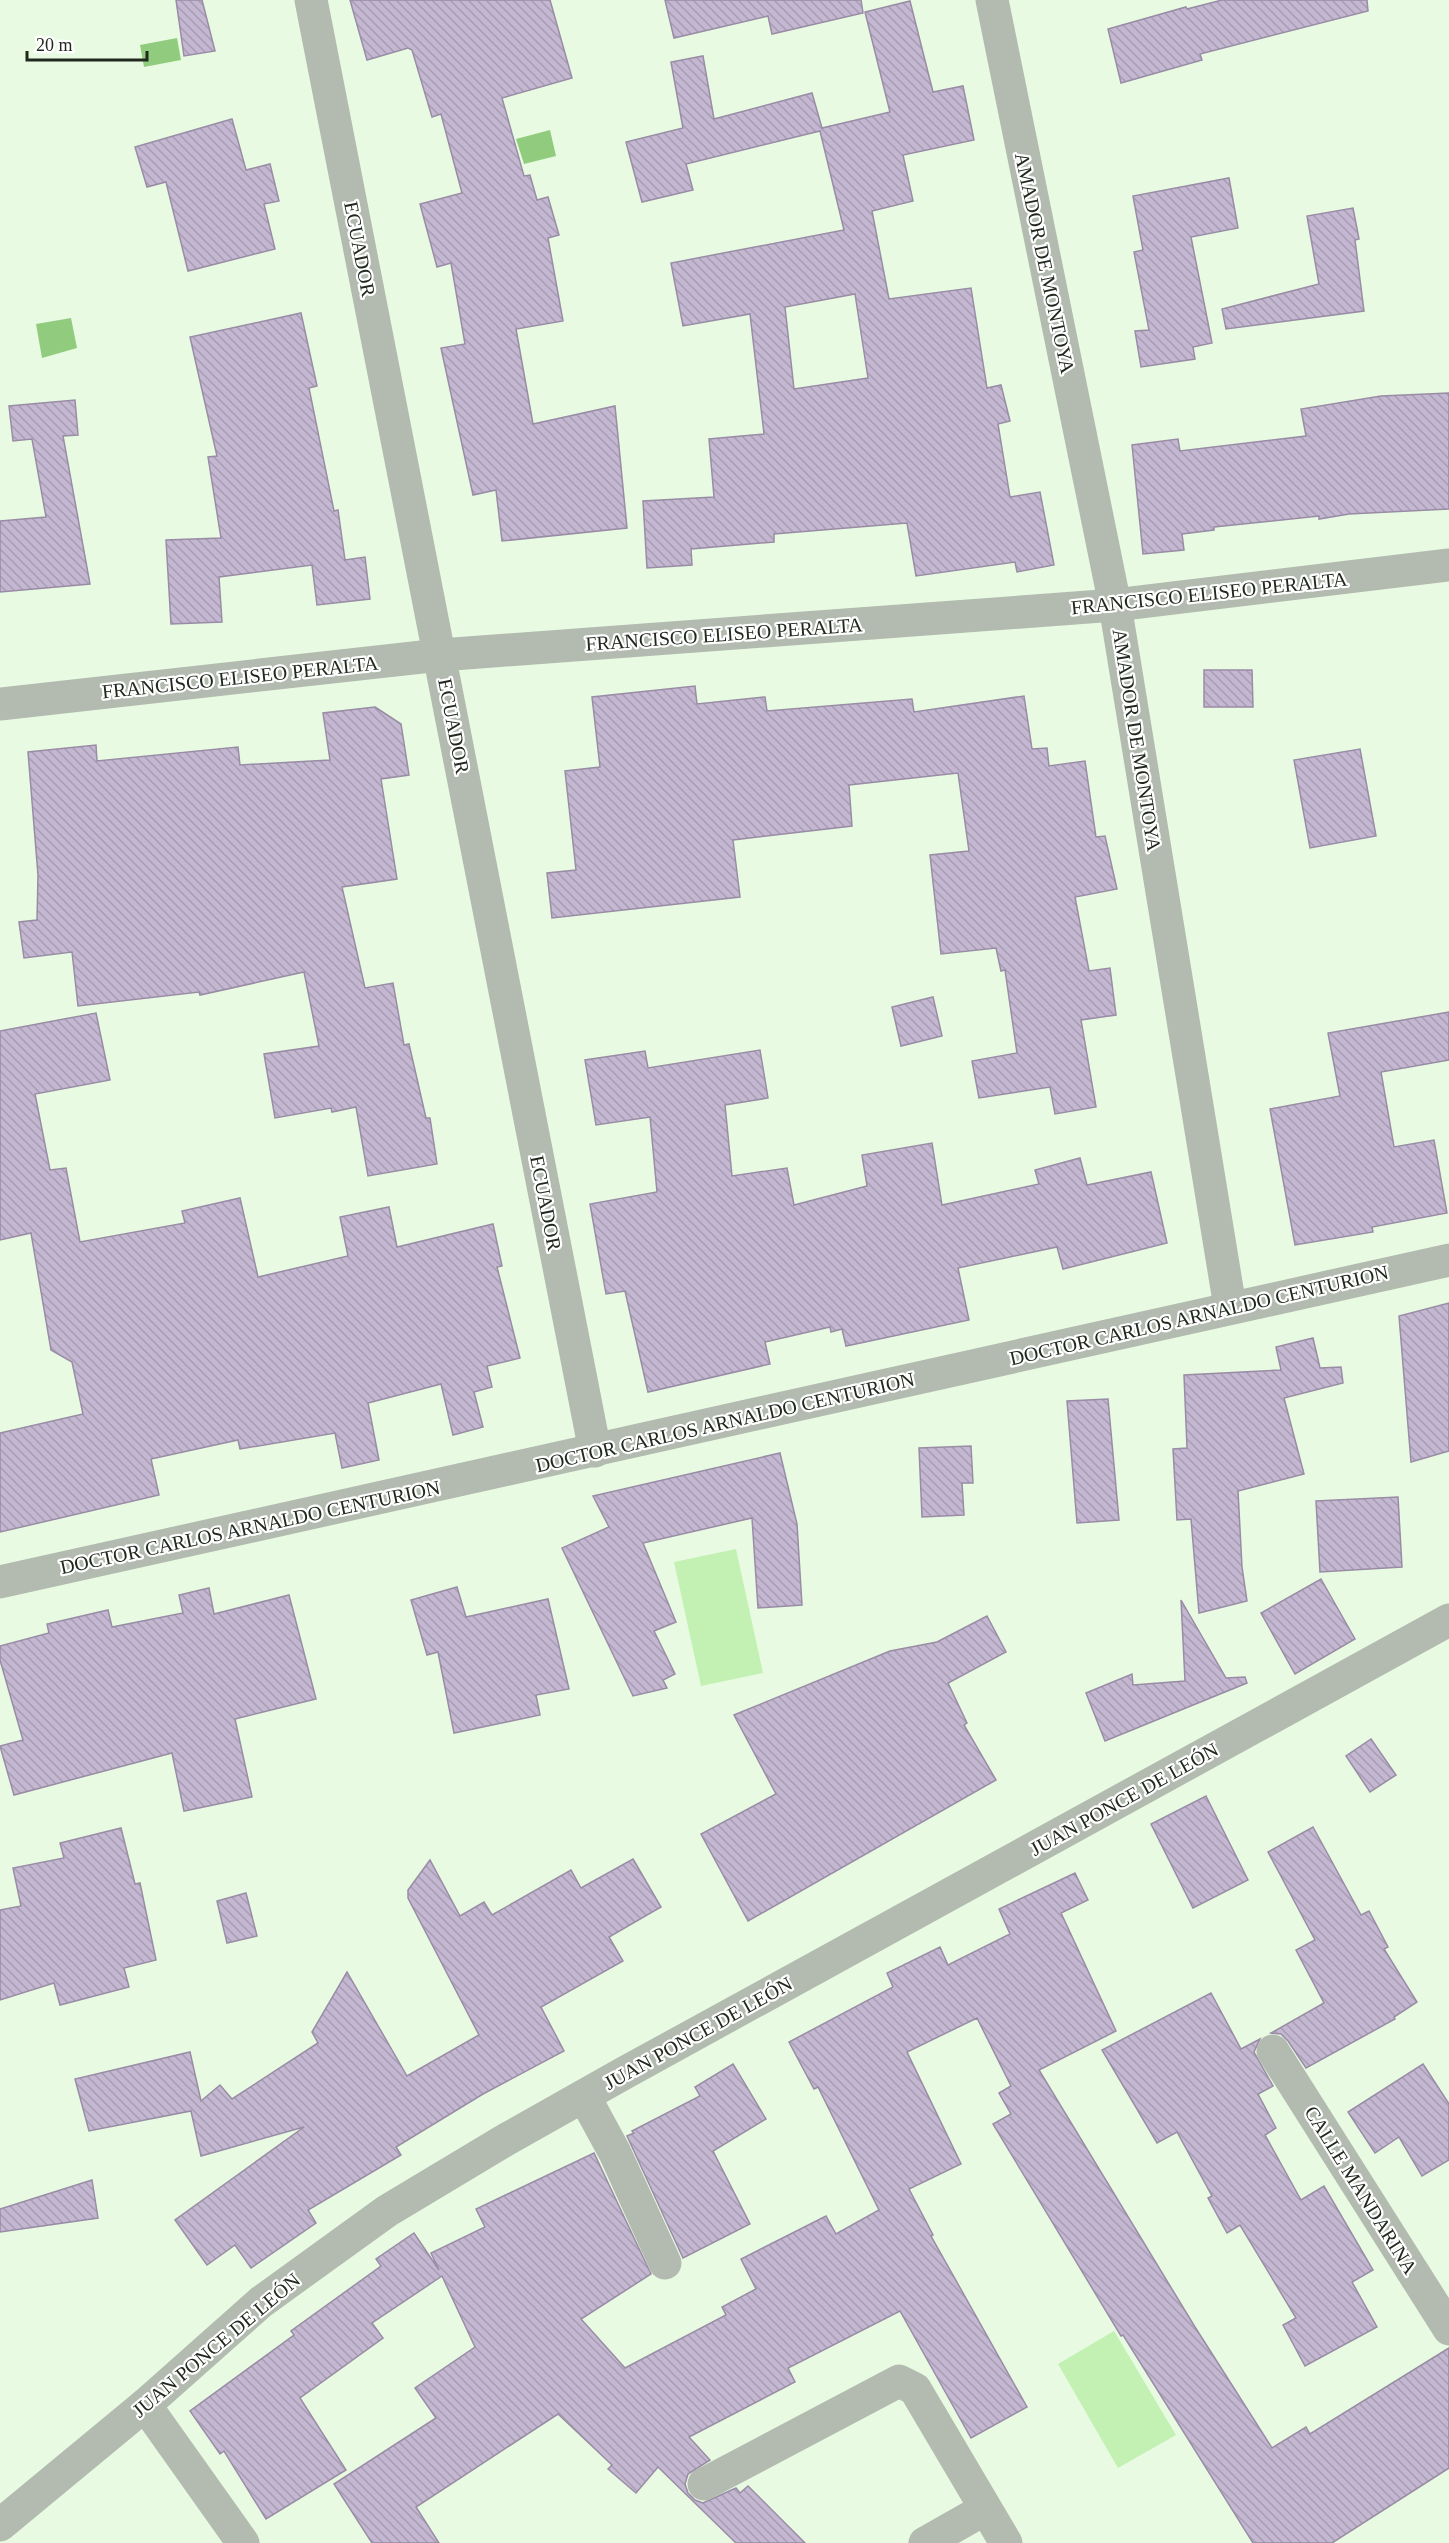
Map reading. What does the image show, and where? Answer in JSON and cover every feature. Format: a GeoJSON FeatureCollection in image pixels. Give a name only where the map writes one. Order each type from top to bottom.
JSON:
{"type":"FeatureCollection","features":[{"type":"Feature","properties":{"kind":"street","name":"ECUADOR"},"geometry":{"type":"LineString","coordinates":[[311,0],[595,1451]]}},
{"type":"Feature","properties":{"kind":"street","name":"AMADOR DE MONTOYA"},"geometry":{"type":"LineString","coordinates":[[992,0],[1115,605],[1230,1307]]}},
{"type":"Feature","properties":{"kind":"street","name":"FRANCISCO ELISEO PERALTA"},"geometry":{"type":"LineString","coordinates":[[0,704],[440,655],[1115,605],[1449,566]]}},
{"type":"Feature","properties":{"kind":"street","name":"DOCTOR CARLOS ARNALDO CENTURION"},"geometry":{"type":"LineString","coordinates":[[0,1582],[1449,1260]]}},
{"type":"Feature","properties":{"kind":"street","name":"JUAN PONCE DE LEÓN"},"geometry":{"type":"LineString","coordinates":[[0,2525],[145,2405],[261,2302],[387,2211],[584,2096],[1449,1620]]}},
{"type":"Feature","properties":{"kind":"street","name":"CALLE MANDARINA"},"geometry":{"type":"LineString","coordinates":[[1273,2051],[1449,2329]]}},
{"type":"Feature","properties":{"kind":"street"},"geometry":{"type":"LineString","coordinates":[[584,2096],[615,2153],[665,2263]]}},
{"type":"Feature","properties":{"kind":"street"},"geometry":{"type":"LineString","coordinates":[[704,2484],[898,2381],[915,2389],[1006,2543]]}},
{"type":"Feature","properties":{"kind":"street"},"geometry":{"type":"LineString","coordinates":[[145,2405],[243,2543]]}},
{"type":"Feature","properties":{"kind":"street"},"geometry":{"type":"LineString","coordinates":[[925,2543],[985,2509]]}},
{"type":"Feature","properties":{"kind":"shaded area"},"geometry":{"type":"Polygon","coordinates":[[[177,38],[181,60],[144,67],[140,45],[177,38]]]}},
{"type":"Feature","properties":{"kind":"shaded area"},"geometry":{"type":"Polygon","coordinates":[[[550,130],[556,156],[524,164],[516,139],[550,130]]]}},
{"type":"Feature","properties":{"kind":"shaded area"},"geometry":{"type":"Polygon","coordinates":[[[71,318],[77,348],[42,358],[36,324],[71,318]]]}},
{"type":"Feature","properties":{"kind":"shaded area"},"geometry":{"type":"Polygon","coordinates":[[[736,1549],[763,1673],[701,1686],[674,1562],[736,1549]]]}},
{"type":"Feature","properties":{"kind":"shaded area"},"geometry":{"type":"Polygon","coordinates":[[[1114,2331],[1176,2435],[1118,2468],[1058,2364],[1114,2331]]]}},
{"type":"Feature","properties":{"kind":"building"},"geometry":{"type":"Polygon","coordinates":[[[176,0],[202,0],[215,51],[184,56],[176,0]]]}},
{"type":"Feature","properties":{"kind":"building"},"geometry":{"type":"Polygon","coordinates":[[[350,0],[550,0],[572,78],[502,98],[524,176],[530,175],[537,200],[548,197],[559,235],[548,238],[563,321],[516,329],[533,424],[615,406],[627,528],[502,541],[496,490],[473,495],[441,348],[465,344],[451,263],[437,267],[420,204],[462,193],[441,114],[432,117],[412,50],[408,48],[367,60],[350,0]]]}},
{"type":"Feature","properties":{"kind":"building"},"geometry":{"type":"Polygon","coordinates":[[[665,0],[861,0],[863,13],[772,34],[768,16],[674,38],[665,0]]]}},
{"type":"Feature","properties":{"kind":"building"},"geometry":{"type":"Polygon","coordinates":[[[1222,0],[1367,0],[1368,11],[1200,54],[1202,60],[1121,83],[1108,29],[1186,7],[1187,9],[1222,0]]]}},
{"type":"Feature","properties":{"kind":"building"},"geometry":{"type":"Polygon","coordinates":[[[910,1],[933,92],[963,86],[974,140],[903,155],[913,201],[872,211],[889,299],[971,288],[987,388],[1001,385],[1010,421],[998,424],[1010,497],[1040,492],[1054,565],[1017,572],[1015,562],[916,576],[907,523],[774,534],[774,542],[691,549],[692,565],[647,568],[643,501],[714,497],[709,439],[764,434],[750,314],[683,326],[671,263],[844,230],[820,131],[686,164],[693,190],[642,202],[626,142],[683,128],[671,62],[703,56],[714,119],[812,93],[822,128],[890,112],[865,12],[910,1]],[[855,294],[785,307],[794,389],[868,378],[855,294]]]}},
{"type":"Feature","properties":{"kind":"building"},"geometry":{"type":"Polygon","coordinates":[[[232,119],[246,170],[270,164],[279,201],[264,204],[275,249],[188,271],[166,182],[147,187],[135,147],[232,119]]]}},
{"type":"Feature","properties":{"kind":"building"},"geometry":{"type":"Polygon","coordinates":[[[1229,178],[1238,228],[1191,237],[1212,343],[1193,347],[1195,359],[1141,367],[1135,331],[1149,330],[1134,252],[1143,250],[1133,196],[1229,178]]]}},
{"type":"Feature","properties":{"kind":"building"},"geometry":{"type":"Polygon","coordinates":[[[1353,208],[1359,239],[1355,240],[1364,311],[1226,329],[1222,309],[1319,284],[1307,216],[1353,208]]]}},
{"type":"Feature","properties":{"kind":"building"},"geometry":{"type":"Polygon","coordinates":[[[301,313],[317,386],[309,388],[334,511],[338,510],[345,560],[365,557],[370,599],[317,605],[312,565],[219,577],[222,622],[171,624],[166,540],[221,538],[208,457],[217,456],[190,337],[301,313]]]}},
{"type":"Feature","properties":{"kind":"building"},"geometry":{"type":"Polygon","coordinates":[[[1449,393],[1449,509],[1349,514],[1319,519],[1319,516],[1214,527],[1214,530],[1182,534],[1184,550],[1143,554],[1132,445],[1178,439],[1180,451],[1306,436],[1301,409],[1381,396],[1449,393]]]}},
{"type":"Feature","properties":{"kind":"building"},"geometry":{"type":"Polygon","coordinates":[[[75,400],[78,435],[63,436],[90,584],[0,592],[0,521],[46,517],[32,439],[13,441],[9,406],[75,400]]]}},
{"type":"Feature","properties":{"kind":"building"},"geometry":{"type":"Polygon","coordinates":[[[1204,670],[1252,670],[1253,707],[1204,707],[1204,670]]]}},
{"type":"Feature","properties":{"kind":"building"},"geometry":{"type":"Polygon","coordinates":[[[695,686],[697,704],[765,697],[767,711],[912,699],[914,712],[1024,696],[1032,749],[1047,748],[1049,766],[1085,761],[1096,837],[1105,836],[1117,889],[1075,897],[1089,971],[1110,968],[1116,1015],[1081,1020],[1096,1107],[1055,1114],[1050,1087],[979,1098],[972,1061],[1017,1053],[1005,970],[1001,971],[996,948],[941,954],[930,855],[969,851],[958,773],[849,785],[852,826],[733,840],[740,897],[552,918],[547,873],[576,870],[565,771],[600,767],[592,697],[695,686]]]}},
{"type":"Feature","properties":{"kind":"building"},"geometry":{"type":"Polygon","coordinates":[[[375,707],[401,724],[409,775],[381,779],[397,879],[342,887],[365,988],[393,983],[404,1045],[409,1044],[426,1118],[430,1118],[437,1164],[368,1176],[356,1107],[332,1112],[331,1108],[275,1118],[264,1054],[319,1046],[304,972],[200,995],[199,992],[78,1006],[72,952],[24,958],[19,922],[37,920],[38,875],[28,752],[96,745],[97,761],[238,747],[240,765],[330,760],[323,713],[375,707]]]}},
{"type":"Feature","properties":{"kind":"building"},"geometry":{"type":"Polygon","coordinates":[[[1360,749],[1376,836],[1310,848],[1294,760],[1360,749]]]}},
{"type":"Feature","properties":{"kind":"building"},"geometry":{"type":"Polygon","coordinates":[[[933,997],[942,1036],[901,1046],[892,1007],[933,997]]]}},
{"type":"Feature","properties":{"kind":"building"},"geometry":{"type":"Polygon","coordinates":[[[1449,1012],[1449,1060],[1381,1072],[1394,1147],[1434,1140],[1447,1213],[1372,1227],[1373,1232],[1295,1245],[1270,1109],[1340,1096],[1328,1033],[1449,1012]]]}},
{"type":"Feature","properties":{"kind":"building"},"geometry":{"type":"Polygon","coordinates":[[[96,1013],[110,1080],[35,1094],[50,1170],[66,1168],[80,1242],[185,1223],[182,1211],[240,1198],[258,1277],[348,1256],[340,1217],[389,1207],[397,1247],[493,1224],[502,1266],[497,1267],[520,1358],[487,1366],[492,1387],[474,1392],[483,1427],[453,1435],[441,1384],[368,1403],[379,1460],[342,1468],[335,1433],[240,1449],[238,1440],[151,1459],[159,1495],[0,1532],[0,1433],[83,1414],[72,1362],[51,1350],[31,1233],[0,1240],[0,1031],[96,1013]]]}},
{"type":"Feature","properties":{"kind":"building"},"geometry":{"type":"Polygon","coordinates":[[[760,1050],[768,1098],[725,1105],[732,1176],[787,1168],[794,1205],[867,1186],[862,1155],[932,1143],[942,1205],[1039,1184],[1035,1170],[1080,1158],[1087,1185],[1151,1172],[1167,1243],[1063,1269],[1057,1247],[958,1268],[969,1320],[846,1346],[842,1329],[831,1332],[830,1327],[765,1342],[770,1364],[648,1392],[625,1291],[606,1294],[590,1204],[657,1192],[650,1117],[596,1125],[585,1060],[645,1051],[648,1068],[760,1050]]]}},
{"type":"Feature","properties":{"kind":"building"},"geometry":{"type":"Polygon","coordinates":[[[1449,1303],[1449,1451],[1411,1462],[1399,1316],[1449,1303]]]}},
{"type":"Feature","properties":{"kind":"building"},"geometry":{"type":"Polygon","coordinates":[[[1313,1338],[1320,1368],[1341,1367],[1343,1383],[1284,1398],[1304,1474],[1238,1491],[1242,1567],[1247,1601],[1199,1613],[1191,1519],[1177,1520],[1173,1449],[1187,1448],[1184,1375],[1281,1370],[1276,1347],[1313,1338]]]}},
{"type":"Feature","properties":{"kind":"building"},"geometry":{"type":"Polygon","coordinates":[[[1108,1399],[1119,1520],[1077,1523],[1067,1401],[1108,1399]]]}},
{"type":"Feature","properties":{"kind":"building"},"geometry":{"type":"Polygon","coordinates":[[[971,1446],[973,1483],[962,1483],[964,1515],[922,1517],[919,1448],[971,1446]]]}},
{"type":"Feature","properties":{"kind":"building"},"geometry":{"type":"Polygon","coordinates":[[[780,1453],[797,1524],[802,1605],[758,1608],[752,1518],[643,1543],[676,1622],[654,1631],[675,1674],[663,1680],[667,1688],[633,1696],[562,1548],[609,1527],[593,1496],[780,1453]]]}},
{"type":"Feature","properties":{"kind":"building"},"geometry":{"type":"Polygon","coordinates":[[[1398,1497],[1402,1567],[1320,1572],[1316,1501],[1398,1497]]]}},
{"type":"Feature","properties":{"kind":"building"},"geometry":{"type":"Polygon","coordinates":[[[1321,1579],[1355,1639],[1295,1674],[1261,1613],[1321,1579]]]}},
{"type":"Feature","properties":{"kind":"building"},"geometry":{"type":"Polygon","coordinates":[[[457,1587],[466,1617],[548,1599],[569,1689],[536,1695],[540,1715],[454,1733],[438,1652],[427,1655],[411,1600],[457,1587]]]}},
{"type":"Feature","properties":{"kind":"building"},"geometry":{"type":"Polygon","coordinates":[[[209,1588],[214,1614],[289,1595],[316,1699],[235,1719],[252,1797],[184,1811],[172,1753],[14,1795],[0,1746],[23,1740],[0,1660],[0,1646],[49,1633],[47,1624],[108,1610],[112,1627],[183,1613],[179,1595],[209,1588]]]}},
{"type":"Feature","properties":{"kind":"building"},"geometry":{"type":"Polygon","coordinates":[[[1181,1600],[1226,1678],[1245,1677],[1247,1683],[1105,1741],[1086,1693],[1132,1674],[1133,1685],[1185,1681],[1181,1600]]]}},
{"type":"Feature","properties":{"kind":"building"},"geometry":{"type":"Polygon","coordinates":[[[987,1616],[1006,1652],[948,1683],[967,1723],[964,1725],[996,1780],[748,1921],[701,1834],[776,1794],[734,1715],[890,1651],[937,1642],[987,1616]]]}},
{"type":"Feature","properties":{"kind":"building"},"geometry":{"type":"Polygon","coordinates":[[[1371,1739],[1396,1775],[1370,1792],[1346,1756],[1371,1739]]]}},
{"type":"Feature","properties":{"kind":"building"},"geometry":{"type":"Polygon","coordinates":[[[1206,1796],[1248,1880],[1193,1908],[1151,1824],[1206,1796]]]}},
{"type":"Feature","properties":{"kind":"building"},"geometry":{"type":"Polygon","coordinates":[[[1313,1827],[1361,1915],[1369,1911],[1388,1947],[1384,1949],[1417,2002],[1394,2017],[1395,2019],[1306,2068],[1281,2034],[1271,2033],[1324,2003],[1296,1950],[1315,1940],[1268,1852],[1313,1827]]]}},
{"type":"Feature","properties":{"kind":"building"},"geometry":{"type":"Polygon","coordinates":[[[121,1828],[135,1884],[140,1883],[156,1960],[124,1968],[129,1987],[60,2005],[54,1983],[0,2000],[0,1910],[21,1906],[13,1868],[64,1858],[60,1843],[121,1828]]]}},
{"type":"Feature","properties":{"kind":"building"},"geometry":{"type":"Polygon","coordinates":[[[633,1859],[661,1907],[609,1937],[623,1961],[541,2007],[564,2051],[483,2094],[396,2147],[401,2155],[308,2210],[316,2223],[251,2268],[235,2245],[207,2265],[175,2220],[304,2127],[201,2156],[191,2111],[89,2131],[75,2079],[190,2052],[201,2101],[220,2085],[232,2099],[318,2043],[312,2032],[347,1972],[407,2076],[479,2035],[408,1898],[408,1890],[430,1860],[460,1916],[484,1902],[492,1915],[571,1870],[581,1888],[633,1859]]]}},
{"type":"Feature","properties":{"kind":"building"},"geometry":{"type":"Polygon","coordinates":[[[1075,1873],[1088,1900],[1061,1913],[1116,2031],[1039,2070],[1195,2327],[1272,2448],[1306,2427],[1310,2434],[1449,2348],[1449,2468],[1332,2543],[1253,2543],[1123,2335],[1121,2336],[993,2124],[1011,2114],[999,2093],[1011,2086],[977,2018],[907,2052],[961,2164],[909,2189],[933,2235],[931,2236],[1027,2407],[971,2438],[900,2311],[788,2368],[795,2382],[689,2437],[710,2460],[688,2474],[685,2484],[688,2493],[695,2500],[703,2503],[736,2488],[740,2493],[748,2486],[805,2543],[736,2543],[658,2467],[636,2493],[608,2469],[612,2465],[558,2414],[416,2507],[439,2543],[372,2543],[334,2484],[436,2418],[415,2388],[475,2347],[442,2276],[372,2323],[383,2338],[300,2398],[346,2470],[266,2519],[224,2451],[220,2454],[190,2411],[294,2335],[291,2331],[381,2266],[376,2259],[414,2233],[439,2270],[431,2253],[485,2227],[476,2209],[594,2153],[651,2274],[581,2319],[625,2368],[726,2315],[722,2307],[756,2289],[741,2259],[826,2216],[836,2234],[879,2210],[818,2087],[814,2089],[789,2042],[893,1987],[887,1973],[940,1947],[948,1965],[1010,1934],[999,1909],[1075,1873]]]}},
{"type":"Feature","properties":{"kind":"building"},"geometry":{"type":"Polygon","coordinates":[[[246,1893],[257,1936],[227,1943],[217,1901],[246,1893]]]}},
{"type":"Feature","properties":{"kind":"building"},"geometry":{"type":"Polygon","coordinates":[[[1211,1993],[1241,2049],[1260,2039],[1254,2052],[1273,2086],[1258,2094],[1276,2128],[1265,2135],[1301,2200],[1324,2186],[1373,2270],[1352,2282],[1377,2327],[1305,2366],[1283,2325],[1296,2318],[1240,2225],[1227,2233],[1208,2198],[1212,2196],[1177,2132],[1157,2143],[1102,2050],[1211,1993]]]}},
{"type":"Feature","properties":{"kind":"building"},"geometry":{"type":"Polygon","coordinates":[[[733,2064],[766,2119],[713,2151],[750,2224],[683,2258],[627,2136],[634,2133],[632,2131],[700,2096],[695,2087],[733,2064]]]}},
{"type":"Feature","properties":{"kind":"building"},"geometry":{"type":"Polygon","coordinates":[[[1423,2064],[1449,2104],[1449,2160],[1422,2176],[1399,2137],[1375,2153],[1348,2112],[1423,2064]]]}},
{"type":"Feature","properties":{"kind":"building"},"geometry":{"type":"Polygon","coordinates":[[[92,2180],[98,2218],[0,2232],[0,2209],[92,2180]]]}}]}
